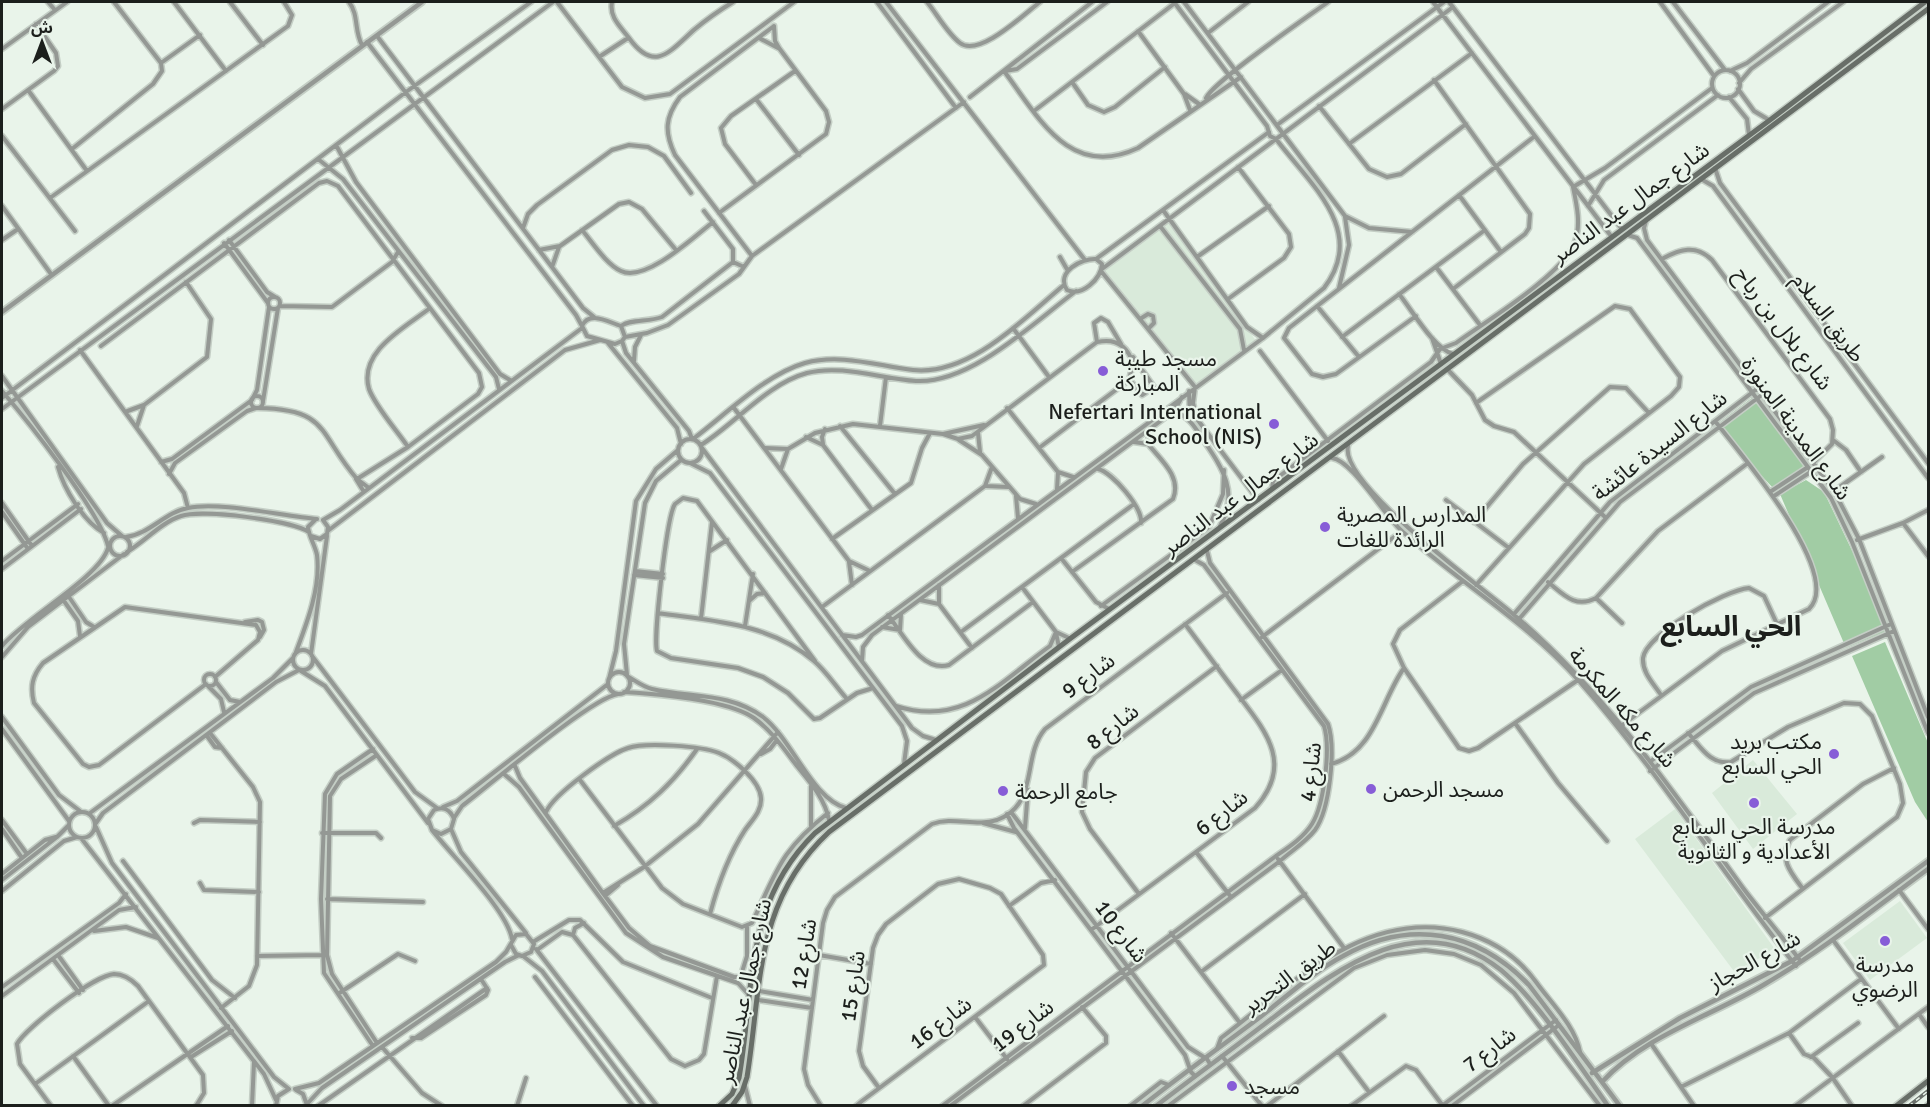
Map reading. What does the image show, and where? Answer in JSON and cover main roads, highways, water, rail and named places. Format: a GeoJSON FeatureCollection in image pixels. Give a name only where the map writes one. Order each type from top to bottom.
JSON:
{"type":"FeatureCollection","features":[{"type":"Feature","properties":{"kind":"main road","name":"شارع جمال عبد الناصر"},"geometry":{"type":"LineString","coordinates":[[719,1106],[732,1094],[740,1078],[751,975],[760,923],[776,883],[799,849],[829,820],[1621,228],[1770,120],[1925,2]]}},
{"type":"Feature","properties":{"kind":"main road","name":"شارع جمال عبد الناصر"},"geometry":{"type":"LineString","coordinates":[[732,1106],[745,1085],[759,991],[775,909],[788,881],[811,849],[839,823],[1332,458],[1929,9]]}},
{"type":"Feature","properties":{"kind":"main road"},"geometry":{"type":"LineString","coordinates":[[1906,16],[1906,21],[1911,22]]}},
{"type":"Feature","properties":{"kind":"main road"},"geometry":{"type":"LineString","coordinates":[[1891,27],[1896,29],[1896,34]]}},
{"type":"Feature","properties":{"kind":"main road"},"geometry":{"type":"LineString","coordinates":[[1531,296],[1537,303]]}},
{"type":"Feature","properties":{"kind":"main road"},"geometry":{"type":"LineString","coordinates":[[1520,304],[1526,311]]}},
{"type":"Feature","properties":{"kind":"main road"},"geometry":{"type":"LineString","coordinates":[[1020,676],[1021,681],[1026,684]]}},
{"type":"Feature","properties":{"kind":"main road"},"geometry":{"type":"LineString","coordinates":[[1005,688],[1011,695]]}},
{"type":"Feature","properties":{"kind":"main road"},"geometry":{"type":"LineString","coordinates":[[1896,1106],[1929,1081]]}},
{"type":"Feature","properties":{"kind":"railway"},"geometry":{"type":"LineString","coordinates":[[1909,1106],[1928,1091]]}},
{"type":"Feature","properties":{"kind":"place","name":"مسجد طيبة المباركة"},"geometry":{"type":"Point","coordinates":[1103,371]}},
{"type":"Feature","properties":{"kind":"place","name":"Nefertari International School (NIS)"},"geometry":{"type":"Point","coordinates":[1274,424]}},
{"type":"Feature","properties":{"kind":"place","name":"المدارس المصرية الرائدة للغات"},"geometry":{"type":"Point","coordinates":[1325,527]}},
{"type":"Feature","properties":{"kind":"place","name":"مكتب بريد الحي السابع"},"geometry":{"type":"Point","coordinates":[1834,754]}},
{"type":"Feature","properties":{"kind":"place","name":"مسجد الرحمن"},"geometry":{"type":"Point","coordinates":[1371,789]}},
{"type":"Feature","properties":{"kind":"place","name":"جامع الرحمة"},"geometry":{"type":"Point","coordinates":[1003,791]}},
{"type":"Feature","properties":{"kind":"place","name":"مدرسة الحي السابع الأعدادية و الثانوية"},"geometry":{"type":"Point","coordinates":[1754,803]}},
{"type":"Feature","properties":{"kind":"place","name":"مدرسة الرضوي"},"geometry":{"type":"Point","coordinates":[1885,941]}},
{"type":"Feature","properties":{"kind":"place","name":"مسجد"},"geometry":{"type":"Point","coordinates":[1232,1086]}},
{"type":"Feature","properties":{"kind":"district","name":"الحي السابع"},"geometry":{"type":"Point","coordinates":[1731,626]}}]}
